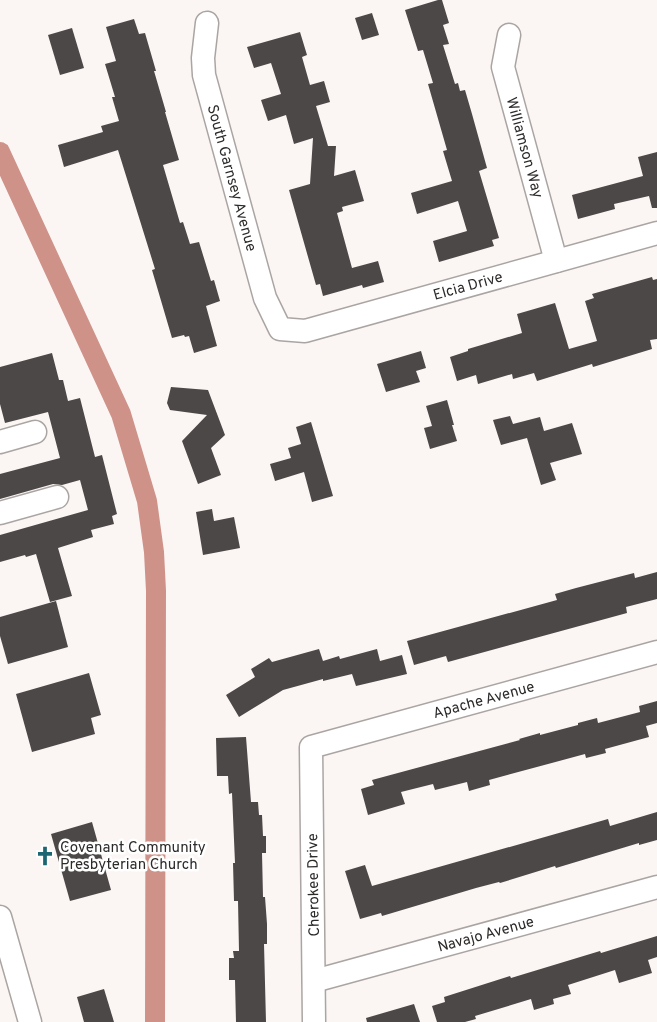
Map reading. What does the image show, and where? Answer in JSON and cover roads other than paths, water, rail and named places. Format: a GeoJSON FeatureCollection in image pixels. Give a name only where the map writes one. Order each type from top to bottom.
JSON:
{"type":"FeatureCollection","features":[{"type":"Feature","properties":{"kind":"street","name":"South Garnsey Avenue"},"geometry":{"type":"LineString","coordinates":[[207,23],[203,58],[204,75],[265,298],[280,329]]}},
{"type":"Feature","properties":{"kind":"street","name":"Williamson Way"},"geometry":{"type":"LineString","coordinates":[[509,35],[502,67],[556,261]]}},
{"type":"Feature","properties":{"kind":"street","name":"Elcia Drive"},"geometry":{"type":"LineString","coordinates":[[280,329],[305,331],[657,233]]}},
{"type":"Feature","properties":{"kind":"street"},"geometry":{"type":"LineString","coordinates":[[0,442],[35,432]]}},
{"type":"Feature","properties":{"kind":"street"},"geometry":{"type":"LineString","coordinates":[[0,513],[57,496]]}},
{"type":"Feature","properties":{"kind":"street","name":"Apache Avenue"},"geometry":{"type":"LineString","coordinates":[[310,747],[657,652]]}},
{"type":"Feature","properties":{"kind":"street","name":"Cherokee Drive"},"geometry":{"type":"LineString","coordinates":[[310,747],[314,1022]]}},
{"type":"Feature","properties":{"kind":"street","name":"Navajo Avenue"},"geometry":{"type":"LineString","coordinates":[[314,981],[657,887]]}},
{"type":"Feature","properties":{"kind":"street"},"geometry":{"type":"LineString","coordinates":[[0,917],[30,1022]]}},
{"type":"Feature","properties":{"kind":"waterway"},"geometry":{"type":"LineString","coordinates":[[0,152],[121,414],[147,501],[154,552],[156,591],[155,1022]]}},
{"type":"Feature","properties":{"kind":"place","name":"Covenant Community Presbyterian Church"},"geometry":{"type":"Point","coordinates":[45,856]}}]}
